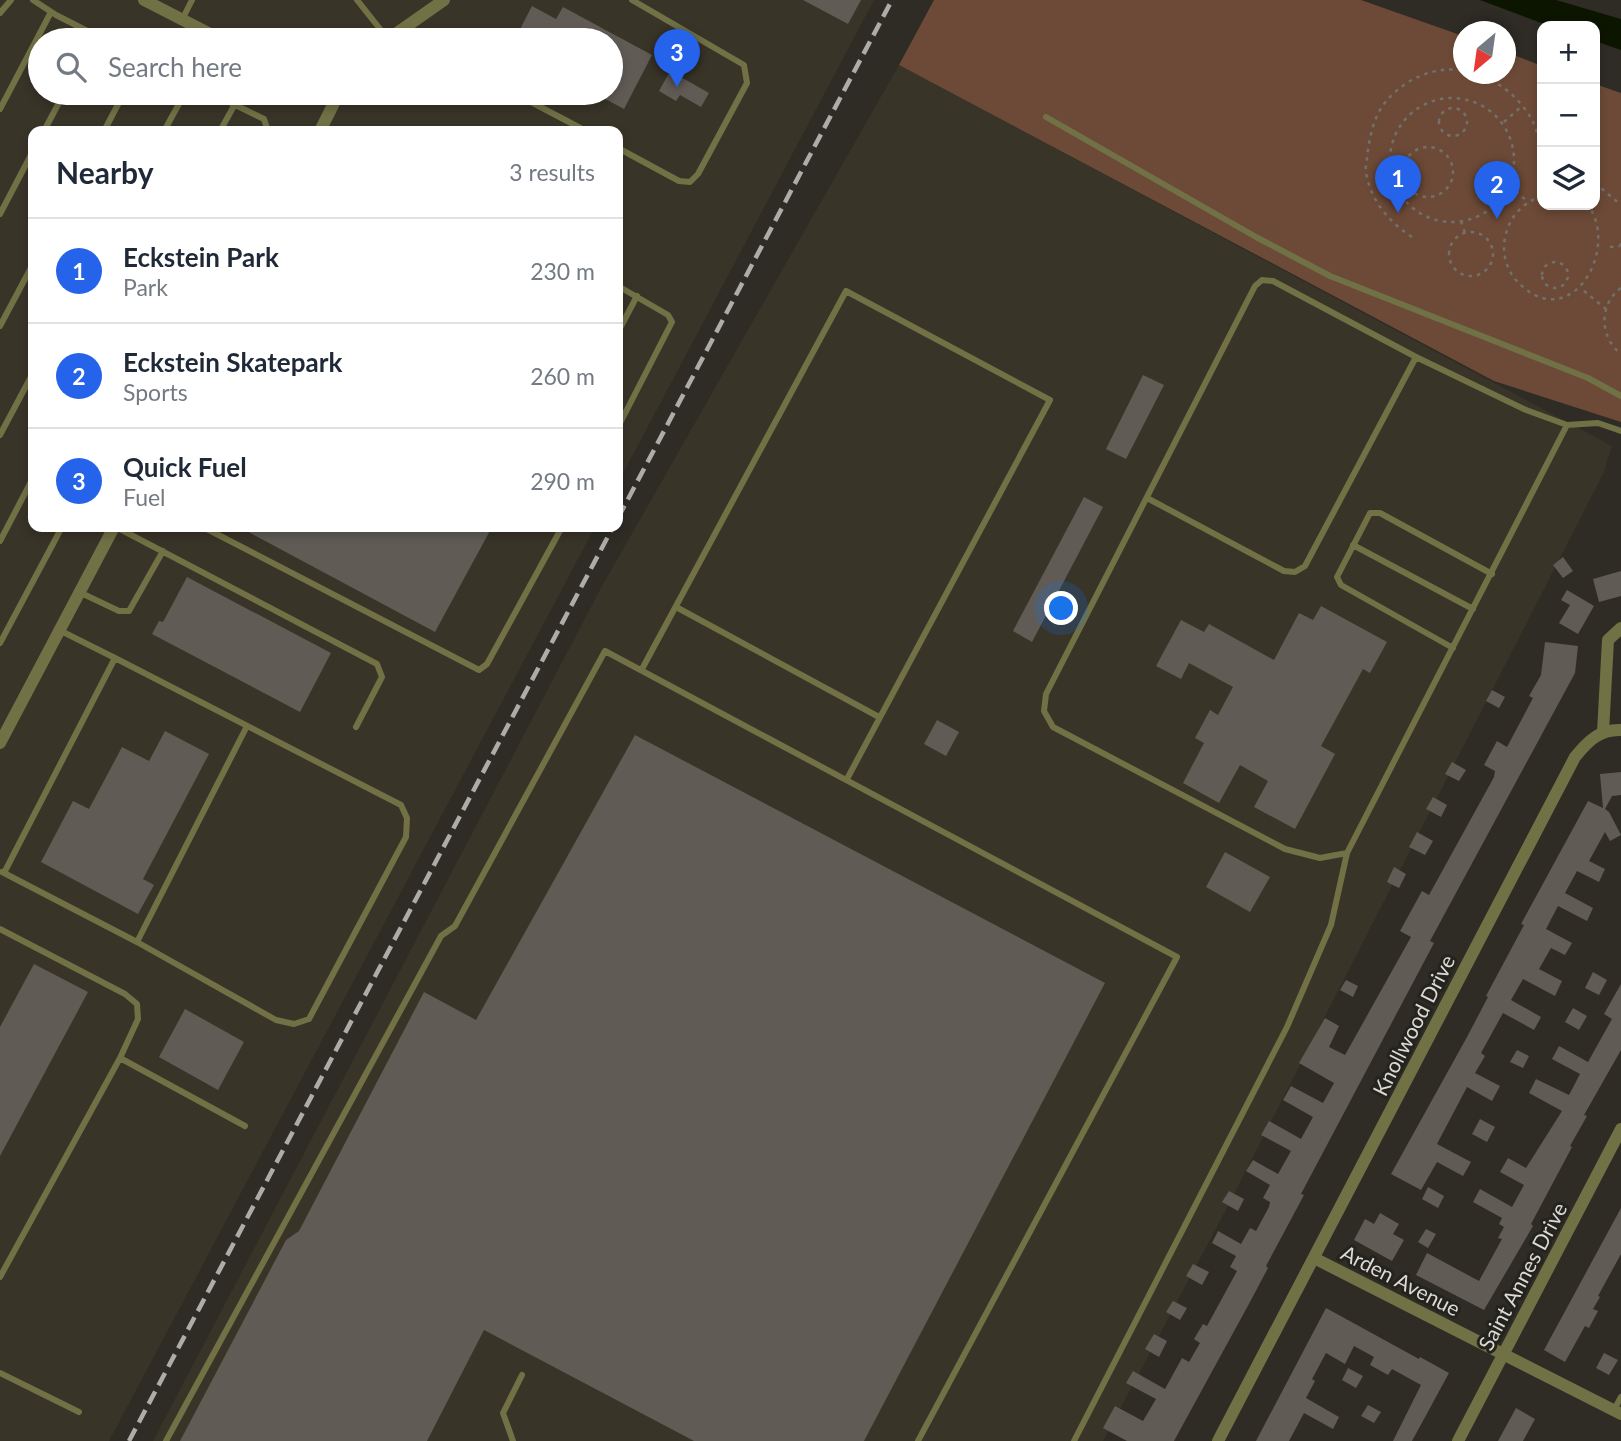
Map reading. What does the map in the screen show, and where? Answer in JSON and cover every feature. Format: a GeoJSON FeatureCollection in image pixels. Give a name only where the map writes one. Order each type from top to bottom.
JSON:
{"type":"FeatureCollection","features":[{"type":"Feature","properties":{"kind":"street"},"geometry":{"type":"LineString","coordinates":[[144,0],[198,28]]}},
{"type":"Feature","properties":{"kind":"street"},"geometry":{"type":"LineString","coordinates":[[404,28],[444,0]]}},
{"type":"Feature","properties":{"kind":"street"},"geometry":{"type":"LineString","coordinates":[[324,126],[330,105]]}},
{"type":"Feature","properties":{"kind":"street"},"geometry":{"type":"LineString","coordinates":[[0,743],[112,532]]}},
{"type":"Feature","properties":{"kind":"street"},"geometry":{"type":"LineString","coordinates":[[1621,628],[1608,640],[1603,732],[1621,730]]}},
{"type":"Feature","properties":{"kind":"street","name":"Knollwood Drive"},"geometry":{"type":"LineString","coordinates":[[1218,1441],[1562,781],[1583,747],[1603,732]]}},
{"type":"Feature","properties":{"kind":"street","name":"Saint Annes Drive"},"geometry":{"type":"LineString","coordinates":[[1458,1441],[1621,1129]]}},
{"type":"Feature","properties":{"kind":"street","name":"Arden Avenue"},"geometry":{"type":"LineString","coordinates":[[1314,1258],[1618,1412]]}},
{"type":"Feature","properties":{"kind":"lane"},"geometry":{"type":"LineString","coordinates":[[0,13],[11,0]]}},
{"type":"Feature","properties":{"kind":"lane"},"geometry":{"type":"LineString","coordinates":[[33,0],[77,28]]}},
{"type":"Feature","properties":{"kind":"lane"},"geometry":{"type":"LineString","coordinates":[[182,20],[192,0]]}},
{"type":"Feature","properties":{"kind":"lane"},"geometry":{"type":"LineString","coordinates":[[356,0],[382,28]]}},
{"type":"Feature","properties":{"kind":"lane"},"geometry":{"type":"LineString","coordinates":[[623,151],[679,181],[690,182],[698,174],[747,83],[748,76],[744,65],[632,0]]}},
{"type":"Feature","properties":{"kind":"lane"},"geometry":{"type":"LineString","coordinates":[[43,28],[51,12]]}},
{"type":"Feature","properties":{"kind":"lane"},"geometry":{"type":"LineString","coordinates":[[0,110],[28,56]]}},
{"type":"Feature","properties":{"kind":"lane"},"geometry":{"type":"LineString","coordinates":[[47,126],[58,105]]}},
{"type":"Feature","properties":{"kind":"lane"},"geometry":{"type":"LineString","coordinates":[[107,126],[118,105]]}},
{"type":"Feature","properties":{"kind":"lane"},"geometry":{"type":"LineString","coordinates":[[166,126],[177,105]]}},
{"type":"Feature","properties":{"kind":"lane"},"geometry":{"type":"LineString","coordinates":[[223,126],[234,105]]}},
{"type":"Feature","properties":{"kind":"lane"},"geometry":{"type":"LineString","coordinates":[[237,105],[264,119],[266,126]]}},
{"type":"Feature","properties":{"kind":"lane"},"geometry":{"type":"LineString","coordinates":[[537,105],[577,126]]}},
{"type":"Feature","properties":{"kind":"lane"},"geometry":{"type":"LineString","coordinates":[[1046,117],[1256,237],[1330,276],[1588,378],[1621,396]]}},
{"type":"Feature","properties":{"kind":"lane"},"geometry":{"type":"LineString","coordinates":[[0,214],[28,161]]}},
{"type":"Feature","properties":{"kind":"lane"},"geometry":{"type":"LineString","coordinates":[[0,326],[28,273]]}},
{"type":"Feature","properties":{"kind":"lane"},"geometry":{"type":"LineString","coordinates":[[1347,853],[1320,858],[1285,849],[1053,727],[1044,711],[1046,694],[1255,286],[1262,279],[1273,281],[1416,357],[1525,410],[1567,425],[1598,423],[1621,431]]}},
{"type":"Feature","properties":{"kind":"lane"},"geometry":{"type":"LineString","coordinates":[[623,289],[668,314],[672,322],[623,417]]}},
{"type":"Feature","properties":{"kind":"lane"},"geometry":{"type":"LineString","coordinates":[[642,670],[846,291],[1050,400],[847,779]]}},
{"type":"Feature","properties":{"kind":"lane"},"geometry":{"type":"LineString","coordinates":[[623,323],[637,296]]}},
{"type":"Feature","properties":{"kind":"lane"},"geometry":{"type":"LineString","coordinates":[[1147,498],[1284,571],[1295,572],[1305,566],[1416,357]]}},
{"type":"Feature","properties":{"kind":"lane"},"geometry":{"type":"LineString","coordinates":[[0,435],[28,382]]}},
{"type":"Feature","properties":{"kind":"lane"},"geometry":{"type":"LineString","coordinates":[[1074,1441],[1287,1027],[1331,925],[1347,853],[1567,425]]}},
{"type":"Feature","properties":{"kind":"lane"},"geometry":{"type":"LineString","coordinates":[[0,541],[28,488]]}},
{"type":"Feature","properties":{"kind":"lane"},"geometry":{"type":"LineString","coordinates":[[1453,648],[1341,585],[1337,577],[1353,545],[1370,513],[1380,513],[1492,574]]}},
{"type":"Feature","properties":{"kind":"lane"},"geometry":{"type":"LineString","coordinates":[[0,643],[59,532]]}},
{"type":"Feature","properties":{"kind":"lane"},"geometry":{"type":"LineString","coordinates":[[125,532],[377,664],[382,677],[356,727]]}},
{"type":"Feature","properties":{"kind":"lane"},"geometry":{"type":"LineString","coordinates":[[212,532],[479,670],[487,664],[559,532]]}},
{"type":"Feature","properties":{"kind":"lane"},"geometry":{"type":"LineString","coordinates":[[1353,545],[1473,609]]}},
{"type":"Feature","properties":{"kind":"lane"},"geometry":{"type":"LineString","coordinates":[[78,592],[119,611],[129,611],[163,551]]}},
{"type":"Feature","properties":{"kind":"lane"},"geometry":{"type":"LineString","coordinates":[[676,607],[879,717]]}},
{"type":"Feature","properties":{"kind":"lane"},"geometry":{"type":"LineString","coordinates":[[59,630],[401,805],[407,818],[406,837],[309,1019],[294,1024],[276,1020],[137,942],[2,872],[115,659]]}},
{"type":"Feature","properties":{"kind":"lane"},"geometry":{"type":"LineString","coordinates":[[166,1441],[441,936],[455,926],[605,651],[1177,957],[918,1441]]}},
{"type":"Feature","properties":{"kind":"lane"},"geometry":{"type":"LineString","coordinates":[[137,942],[247,726]]}},
{"type":"Feature","properties":{"kind":"lane"},"geometry":{"type":"LineString","coordinates":[[0,929],[125,994],[137,1004],[138,1019],[120,1058],[0,1277]]}},
{"type":"Feature","properties":{"kind":"lane"},"geometry":{"type":"LineString","coordinates":[[120,1058],[244,1126]]}},
{"type":"Feature","properties":{"kind":"lane"},"geometry":{"type":"LineString","coordinates":[[0,1373],[79,1412]]}},
{"type":"Feature","properties":{"kind":"lane"},"geometry":{"type":"LineString","coordinates":[[513,1441],[503,1413],[522,1375]]}},
{"type":"Feature","properties":{"kind":"lane"},"geometry":{"type":"LineString","coordinates":[[1618,1412],[1621,1397]]}},
{"type":"Feature","properties":{"kind":"path"},"geometry":{"type":"LineString","coordinates":[[1412,237],[1383,214],[1366,172],[1373,125],[1381,108],[1400,88],[1415,78],[1435,71],[1453,69]]}},
{"type":"Feature","properties":{"kind":"path"},"geometry":{"type":"LineString","coordinates":[[1495,84],[1505,89],[1533,121],[1540,147]]}},
{"type":"Feature","properties":{"kind":"path"},"geometry":{"type":"LineString","coordinates":[[1453,97],[1454,109]]}},
{"type":"Feature","properties":{"kind":"path"},"geometry":{"type":"LineString","coordinates":[[1453,97],[1471,100],[1490,110],[1503,123],[1512,142],[1515,162],[1509,186],[1501,199],[1486,213],[1461,221],[1447,222],[1428,217],[1410,206],[1398,191],[1390,169],[1390,148],[1398,128],[1411,112],[1429,101],[1453,97]]}},
{"type":"Feature","properties":{"kind":"path"},"geometry":{"type":"LineString","coordinates":[[1503,123],[1522,106]]}},
{"type":"Feature","properties":{"kind":"path"},"geometry":{"type":"LineString","coordinates":[[1454,109],[1462,112],[1467,125],[1462,133],[1452,136],[1442,130],[1439,122],[1445,111],[1454,109]]}},
{"type":"Feature","properties":{"kind":"path"},"geometry":{"type":"LineString","coordinates":[[1416,150],[1440,150],[1451,162],[1453,178],[1444,192],[1428,197],[1420,196],[1407,186],[1403,170],[1405,162],[1416,150]]}},
{"type":"Feature","properties":{"kind":"path"},"geometry":{"type":"LineString","coordinates":[[1398,191],[1407,186]]}},
{"type":"Feature","properties":{"kind":"path"},"geometry":{"type":"LineString","coordinates":[[1509,186],[1528,202]]}},
{"type":"Feature","properties":{"kind":"path"},"geometry":{"type":"LineString","coordinates":[[1600,187],[1621,205]]}},
{"type":"Feature","properties":{"kind":"path"},"geometry":{"type":"LineString","coordinates":[[1537,198],[1517,211],[1508,226],[1504,243],[1506,260],[1513,276],[1525,289],[1541,297],[1556,299],[1575,296],[1590,288]]}},
{"type":"Feature","properties":{"kind":"path"},"geometry":{"type":"LineString","coordinates":[[1593,210],[1600,218]]}},
{"type":"Feature","properties":{"kind":"path"},"geometry":{"type":"LineString","coordinates":[[1461,221],[1465,233]]}},
{"type":"Feature","properties":{"kind":"path"},"geometry":{"type":"LineString","coordinates":[[1475,232],[1487,238],[1493,255],[1491,265],[1480,274],[1466,275],[1454,267],[1449,254],[1455,240],[1465,233],[1475,232]]}},
{"type":"Feature","properties":{"kind":"path"},"geometry":{"type":"LineString","coordinates":[[1609,242],[1609,247],[1621,245],[1621,251]]}},
{"type":"Feature","properties":{"kind":"path"},"geometry":{"type":"LineString","coordinates":[[1493,255],[1505,253]]}},
{"type":"Feature","properties":{"kind":"path"},"geometry":{"type":"LineString","coordinates":[[1556,262],[1564,265],[1568,274],[1566,282],[1556,288],[1547,285],[1542,274],[1545,267],[1556,262]]}},
{"type":"Feature","properties":{"kind":"path"},"geometry":{"type":"LineString","coordinates":[[1556,288],[1556,299]]}},
{"type":"Feature","properties":{"kind":"path"},"geometry":{"type":"LineString","coordinates":[[1621,288],[1609,301],[1604,326],[1608,339],[1621,354]]}},
{"type":"Feature","properties":{"kind":"path"},"geometry":{"type":"LineString","coordinates":[[1584,291],[1606,309]]}},
{"type":"Feature","properties":{"kind":"shaded area"},"geometry":{"type":"Polygon","coordinates":[[[0,0],[874,0],[623,474],[623,126],[28,126],[28,532],[592,532],[109,1441],[0,1441],[0,0]]]}},
{"type":"Feature","properties":{"kind":"shaded area"},"geometry":{"type":"Polygon","coordinates":[[[934,0],[1361,0],[1453,32],[1453,84],[1516,84],[1516,56],[1537,64],[1537,210],[1600,210],[1600,86],[1621,93],[1621,422],[1494,381],[899,65],[934,0]]]}},
{"type":"Feature","properties":{"kind":"shaded area"},"geometry":{"type":"Polygon","coordinates":[[[1480,0],[1556,0],[1621,19],[1621,50],[1600,43],[1600,21],[1537,21],[1480,0]]]}},
{"type":"Feature","properties":{"kind":"shaded area"},"geometry":{"type":"Polygon","coordinates":[[[899,65],[1612,446],[1603,474],[1220,1221],[1103,1441],[153,1441],[601,588],[899,65]]]}},
{"type":"Feature","properties":{"kind":"building"},"geometry":{"type":"Polygon","coordinates":[[[803,0],[861,0],[848,24],[803,0]]]}},
{"type":"Feature","properties":{"kind":"building"},"geometry":{"type":"Polygon","coordinates":[[[532,6],[556,19],[563,7],[602,28],[521,28],[532,6]]]}},
{"type":"Feature","properties":{"kind":"building"},"geometry":{"type":"Polygon","coordinates":[[[623,39],[652,55],[624,109],[616,105],[623,105],[623,39]]]}},
{"type":"Feature","properties":{"kind":"building"},"geometry":{"type":"Polygon","coordinates":[[[670,71],[709,93],[701,107],[680,95],[676,101],[659,91],[670,71]]]}},
{"type":"Feature","properties":{"kind":"building"},"geometry":{"type":"Polygon","coordinates":[[[1143,375],[1164,385],[1126,459],[1106,449],[1143,375]]]}},
{"type":"Feature","properties":{"kind":"building"},"geometry":{"type":"Polygon","coordinates":[[[1084,497],[1103,507],[1032,642],[1013,631],[1084,497]]]}},
{"type":"Feature","properties":{"kind":"building"},"geometry":{"type":"Polygon","coordinates":[[[248,532],[489,532],[435,632],[248,532]]]}},
{"type":"Feature","properties":{"kind":"building"},"geometry":{"type":"Polygon","coordinates":[[[1563,557],[1573,571],[1563,578],[1553,565],[1563,557]]]}},
{"type":"Feature","properties":{"kind":"building"},"geometry":{"type":"Polygon","coordinates":[[[1621,571],[1621,596],[1599,602],[1593,579],[1621,571]]]}},
{"type":"Feature","properties":{"kind":"building"},"geometry":{"type":"Polygon","coordinates":[[[187,577],[331,653],[300,712],[152,634],[159,621],[163,622],[187,577]]]}},
{"type":"Feature","properties":{"kind":"building"},"geometry":{"type":"Polygon","coordinates":[[[1567,590],[1594,606],[1578,634],[1559,623],[1570,605],[1561,600],[1567,590]]]}},
{"type":"Feature","properties":{"kind":"building"},"geometry":{"type":"Polygon","coordinates":[[[1321,606],[1387,642],[1370,673],[1363,669],[1321,746],[1335,754],[1295,829],[1254,807],[1268,781],[1240,765],[1219,803],[1183,783],[1204,743],[1195,738],[1210,710],[1218,715],[1233,687],[1189,663],[1181,679],[1156,666],[1181,620],[1204,632],[1209,624],[1274,660],[1299,613],[1313,620],[1321,606]]]}},
{"type":"Feature","properties":{"kind":"building"},"geometry":{"type":"Polygon","coordinates":[[[1545,642],[1578,646],[1575,673],[1430,941],[1434,943],[1301,1194],[1304,1195],[1266,1266],[1268,1268],[1174,1441],[1127,1441],[1103,1428],[1115,1406],[1143,1421],[1156,1399],[1126,1383],[1133,1371],[1165,1389],[1182,1358],[1189,1362],[1200,1343],[1194,1339],[1203,1324],[1207,1326],[1237,1271],[1230,1267],[1236,1256],[1212,1243],[1218,1231],[1241,1244],[1250,1228],[1256,1231],[1269,1207],[1270,1202],[1263,1198],[1270,1185],[1246,1171],[1253,1160],[1278,1174],[1291,1151],[1261,1135],[1269,1121],[1301,1139],[1313,1117],[1283,1100],[1291,1086],[1323,1103],[1334,1083],[1299,1063],[1325,1018],[1339,1026],[1329,1047],[1345,1055],[1411,937],[1400,931],[1422,891],[1429,895],[1494,777],[1495,771],[1484,765],[1497,741],[1507,747],[1533,698],[1529,696],[1541,675],[1545,642]]]}},
{"type":"Feature","properties":{"kind":"building"},"geometry":{"type":"Polygon","coordinates":[[[1492,690],[1505,697],[1499,708],[1486,701],[1492,690]]]}},
{"type":"Feature","properties":{"kind":"building"},"geometry":{"type":"Polygon","coordinates":[[[937,720],[959,732],[946,756],[924,744],[937,720]]]}},
{"type":"Feature","properties":{"kind":"building"},"geometry":{"type":"Polygon","coordinates":[[[165,731],[209,754],[143,879],[154,885],[138,914],[41,862],[73,801],[89,809],[122,747],[149,761],[165,731]]]}},
{"type":"Feature","properties":{"kind":"building"},"geometry":{"type":"Polygon","coordinates":[[[635,735],[1105,983],[864,1441],[694,1441],[484,1330],[427,1441],[180,1441],[286,1240],[299,1231],[424,992],[476,1020],[635,735]]]}},
{"type":"Feature","properties":{"kind":"building"},"geometry":{"type":"Polygon","coordinates":[[[1452,762],[1466,770],[1459,781],[1445,774],[1452,762]]]}},
{"type":"Feature","properties":{"kind":"building"},"geometry":{"type":"Polygon","coordinates":[[[1621,772],[1621,795],[1612,796],[1605,809],[1621,835],[1610,841],[1605,832],[1589,861],[1605,869],[1599,882],[1577,871],[1565,893],[1593,908],[1587,921],[1558,906],[1546,929],[1572,943],[1565,955],[1551,948],[1539,969],[1562,981],[1555,996],[1523,979],[1511,1000],[1541,1017],[1534,1030],[1503,1013],[1481,1053],[1485,1056],[1475,1073],[1500,1086],[1492,1101],[1467,1087],[1437,1144],[1471,1162],[1463,1176],[1437,1162],[1421,1190],[1391,1174],[1467,1037],[1524,925],[1521,924],[1588,801],[1603,808],[1600,774],[1621,772]]]}},
{"type":"Feature","properties":{"kind":"building"},"geometry":{"type":"Polygon","coordinates":[[[1433,797],[1447,805],[1441,817],[1426,809],[1433,797]]]}},
{"type":"Feature","properties":{"kind":"building"},"geometry":{"type":"Polygon","coordinates":[[[1417,832],[1433,841],[1425,855],[1409,847],[1417,832]]]}},
{"type":"Feature","properties":{"kind":"building"},"geometry":{"type":"Polygon","coordinates":[[[1225,852],[1270,877],[1250,912],[1206,887],[1225,852]]]}},
{"type":"Feature","properties":{"kind":"building"},"geometry":{"type":"Polygon","coordinates":[[[1394,867],[1406,874],[1399,888],[1387,882],[1394,867]]]}},
{"type":"Feature","properties":{"kind":"building"},"geometry":{"type":"Polygon","coordinates":[[[34,964],[88,992],[0,1156],[0,1027],[34,964]]]}},
{"type":"Feature","properties":{"kind":"building"},"geometry":{"type":"Polygon","coordinates":[[[1593,972],[1607,980],[1599,995],[1585,988],[1593,972]]]}},
{"type":"Feature","properties":{"kind":"building"},"geometry":{"type":"Polygon","coordinates":[[[1346,980],[1358,986],[1353,997],[1340,990],[1346,980]]]}},
{"type":"Feature","properties":{"kind":"building"},"geometry":{"type":"Polygon","coordinates":[[[1621,984],[1621,1050],[1584,1115],[1587,1116],[1531,1224],[1533,1226],[1484,1310],[1416,1275],[1427,1253],[1479,1281],[1502,1239],[1498,1238],[1504,1227],[1499,1224],[1502,1218],[1473,1202],[1480,1189],[1512,1207],[1524,1185],[1500,1172],[1508,1158],[1526,1168],[1562,1111],[1529,1093],[1536,1079],[1569,1095],[1580,1074],[1552,1059],[1559,1046],[1588,1062],[1612,1019],[1604,1014],[1621,984]]]}},
{"type":"Feature","properties":{"kind":"building"},"geometry":{"type":"Polygon","coordinates":[[[1573,1008],[1587,1016],[1579,1030],[1565,1022],[1573,1008]]]}},
{"type":"Feature","properties":{"kind":"building"},"geometry":{"type":"Polygon","coordinates":[[[185,1009],[244,1042],[218,1090],[159,1057],[185,1009]]]}},
{"type":"Feature","properties":{"kind":"building"},"geometry":{"type":"Polygon","coordinates":[[[1517,1050],[1529,1056],[1523,1068],[1510,1062],[1517,1050]]]}},
{"type":"Feature","properties":{"kind":"building"},"geometry":{"type":"Polygon","coordinates":[[[1480,1119],[1495,1127],[1487,1142],[1472,1134],[1480,1119]]]}},
{"type":"Feature","properties":{"kind":"building"},"geometry":{"type":"Polygon","coordinates":[[[1428,1187],[1444,1196],[1438,1208],[1422,1199],[1428,1187]]]}},
{"type":"Feature","properties":{"kind":"building"},"geometry":{"type":"Polygon","coordinates":[[[1229,1191],[1244,1199],[1238,1211],[1222,1202],[1229,1191]]]}},
{"type":"Feature","properties":{"kind":"building"},"geometry":{"type":"Polygon","coordinates":[[[1621,1208],[1621,1254],[1598,1296],[1600,1297],[1593,1309],[1598,1311],[1589,1328],[1585,1326],[1565,1362],[1544,1350],[1621,1208]]]}},
{"type":"Feature","properties":{"kind":"building"},"geometry":{"type":"Polygon","coordinates":[[[1380,1213],[1399,1224],[1393,1234],[1404,1240],[1392,1261],[1354,1240],[1365,1219],[1374,1224],[1380,1213]]]}},
{"type":"Feature","properties":{"kind":"building"},"geometry":{"type":"Polygon","coordinates":[[[1426,1229],[1436,1234],[1428,1248],[1418,1242],[1426,1229]]]}},
{"type":"Feature","properties":{"kind":"building"},"geometry":{"type":"Polygon","coordinates":[[[1193,1264],[1209,1272],[1202,1285],[1186,1276],[1193,1264]]]}},
{"type":"Feature","properties":{"kind":"building"},"geometry":{"type":"Polygon","coordinates":[[[1173,1301],[1187,1308],[1180,1320],[1166,1312],[1173,1301]]]}},
{"type":"Feature","properties":{"kind":"building"},"geometry":{"type":"Polygon","coordinates":[[[1326,1308],[1449,1373],[1412,1441],[1393,1441],[1421,1385],[1392,1369],[1388,1375],[1370,1365],[1374,1357],[1354,1346],[1345,1364],[1326,1353],[1312,1379],[1315,1381],[1306,1398],[1339,1417],[1333,1429],[1304,1413],[1289,1441],[1256,1441],[1326,1308]]]}},
{"type":"Feature","properties":{"kind":"building"},"geometry":{"type":"Polygon","coordinates":[[[1154,1334],[1167,1341],[1159,1357],[1145,1349],[1154,1334]]]}},
{"type":"Feature","properties":{"kind":"building"},"geometry":{"type":"Polygon","coordinates":[[[1604,1353],[1618,1360],[1609,1375],[1596,1368],[1604,1353]]]}},
{"type":"Feature","properties":{"kind":"building"},"geometry":{"type":"Polygon","coordinates":[[[1348,1368],[1363,1376],[1356,1388],[1342,1380],[1348,1368]]]}},
{"type":"Feature","properties":{"kind":"building"},"geometry":{"type":"Polygon","coordinates":[[[1368,1405],[1381,1412],[1374,1423],[1361,1416],[1368,1405]]]}},
{"type":"Feature","properties":{"kind":"building"},"geometry":{"type":"Polygon","coordinates":[[[1516,1408],[1535,1419],[1523,1441],[1498,1441],[1516,1408]]]}},
{"type":"Feature","properties":{"kind":"railway"},"geometry":{"type":"LineString","coordinates":[[623,509],[892,0]]}},
{"type":"Feature","properties":{"kind":"railway"},"geometry":{"type":"LineString","coordinates":[[129,1441],[610,532]]}},
{"type":"Feature","properties":{"kind":"place","name":"Quick Fuel"},"geometry":{"type":"Point","coordinates":[677,87]}},
{"type":"Feature","properties":{"kind":"place","name":"Eckstein Park"},"geometry":{"type":"Point","coordinates":[1398,213]}},
{"type":"Feature","properties":{"kind":"place","name":"Eckstein Skatepark"},"geometry":{"type":"Point","coordinates":[1497,219]}}]}
